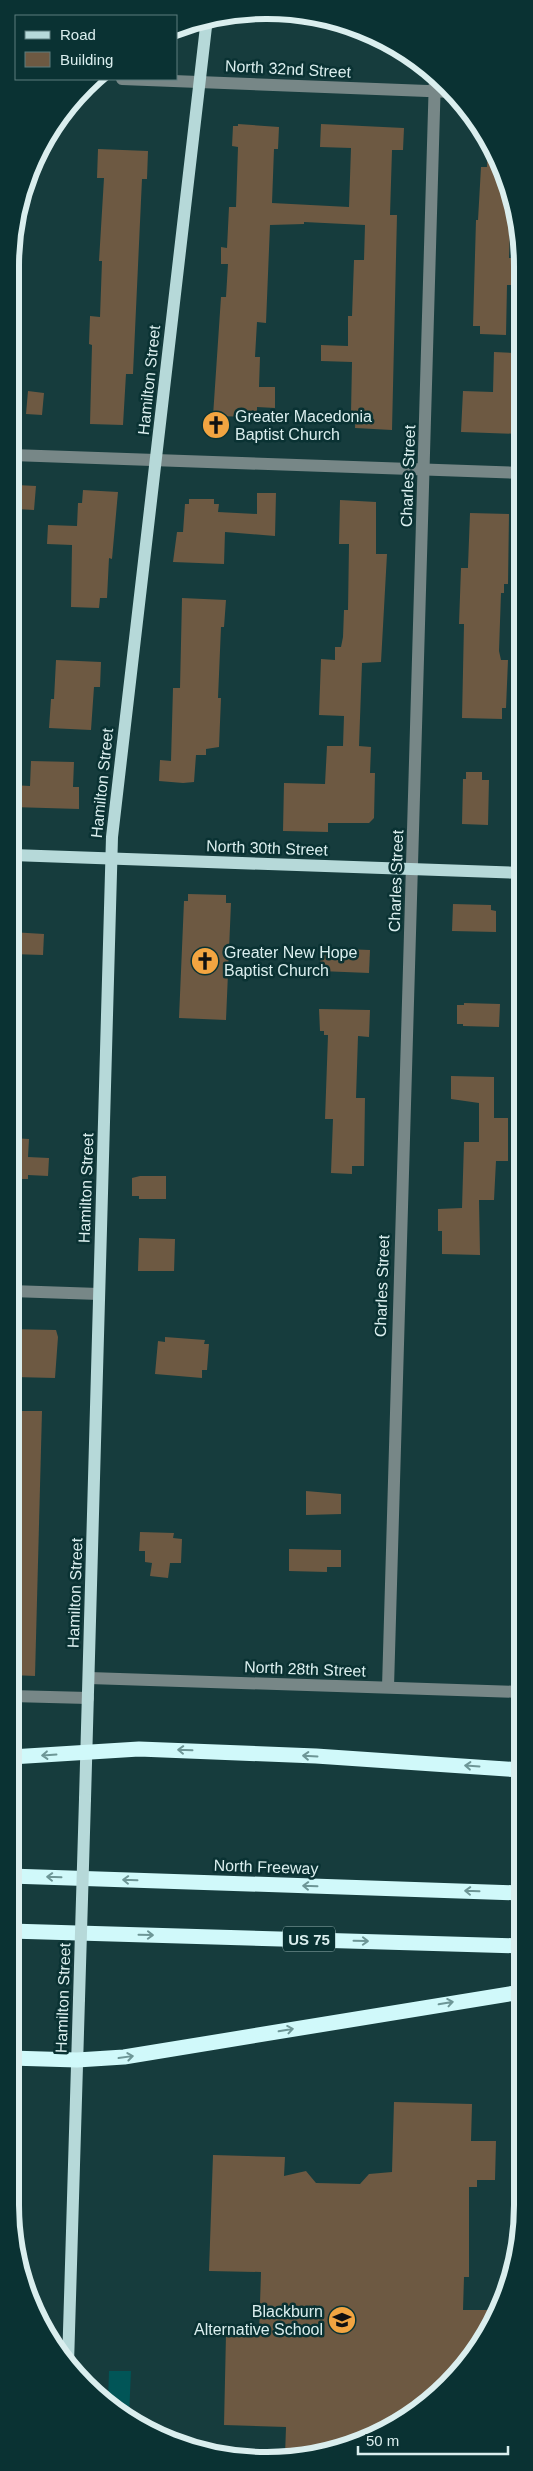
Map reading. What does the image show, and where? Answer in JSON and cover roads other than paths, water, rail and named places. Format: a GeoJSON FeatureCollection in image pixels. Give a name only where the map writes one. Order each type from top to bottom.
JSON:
{"type":"FeatureCollection","features":[{"type":"Feature","properties":{"kind":"highway"},"geometry":{"type":"LineString","coordinates":[[19,1756],[139,1749],[226,1752],[514,1770]]}},
{"type":"Feature","properties":{"kind":"highway","name":"North Freeway"},"geometry":{"type":"LineString","coordinates":[[19,1876],[514,1893]]}},
{"type":"Feature","properties":{"kind":"highway","name":"US 75"},"geometry":{"type":"LineString","coordinates":[[19,1931],[514,1946]]}},
{"type":"Feature","properties":{"kind":"highway"},"geometry":{"type":"LineString","coordinates":[[19,2058],[77,2060],[124,2058],[514,1993]]}},
{"type":"Feature","properties":{"kind":"main road","name":"Hamilton Street"},"geometry":{"type":"LineString","coordinates":[[68,2353],[87,1752],[111,859],[114,812],[157,459],[206,26]]}},
{"type":"Feature","properties":{"kind":"main road","name":"North 30th Street"},"geometry":{"type":"LineString","coordinates":[[19,856],[514,873]]}},
{"type":"Feature","properties":{"kind":"street","name":"North 32nd Street"},"geometry":{"type":"LineString","coordinates":[[160,80],[443,92]]}},
{"type":"Feature","properties":{"kind":"street","name":"Charles Street"},"geometry":{"type":"LineString","coordinates":[[388,1688],[398,1305],[425,468],[434,84]]}},
{"type":"Feature","properties":{"kind":"street"},"geometry":{"type":"LineString","coordinates":[[19,455],[514,472]]}},
{"type":"Feature","properties":{"kind":"street"},"geometry":{"type":"LineString","coordinates":[[19,1291],[99,1294]]}},
{"type":"Feature","properties":{"kind":"street","name":"North 28th Street"},"geometry":{"type":"LineString","coordinates":[[89,1678],[514,1692]]}},
{"type":"Feature","properties":{"kind":"street"},"geometry":{"type":"LineString","coordinates":[[19,1696],[88,1698]]}},
{"type":"Feature","properties":{"kind":"place","name":"Greater Macedonia Baptist Church"},"geometry":{"type":"Point","coordinates":[216,425]}},
{"type":"Feature","properties":{"kind":"place","name":"Greater New Hope Baptist Church"},"geometry":{"type":"Point","coordinates":[205,961]}},
{"type":"Feature","properties":{"kind":"place","name":"Blackburn Alternative School"},"geometry":{"type":"Point","coordinates":[342,2320]}}]}
